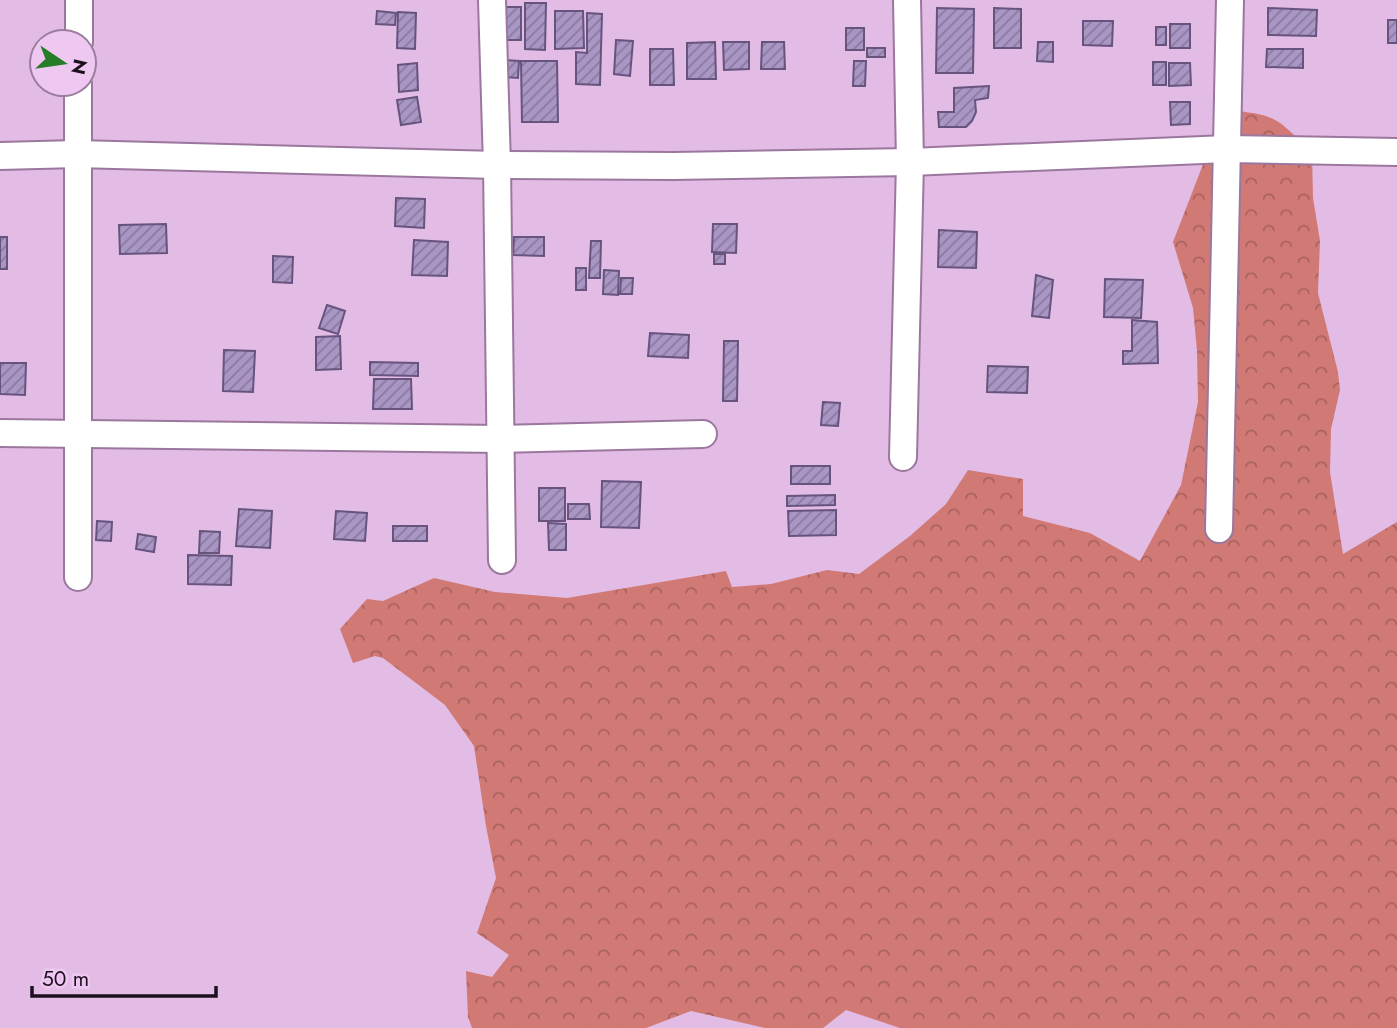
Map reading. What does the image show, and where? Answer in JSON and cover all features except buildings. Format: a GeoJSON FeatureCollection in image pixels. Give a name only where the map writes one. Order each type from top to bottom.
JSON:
{"type":"FeatureCollection","features":[{"type":"Feature","properties":{"kind":"street"},"geometry":{"type":"LineString","coordinates":[[79,0],[79,28]]}},
{"type":"Feature","properties":{"kind":"street"},"geometry":{"type":"LineString","coordinates":[[492,0],[502,561]]}},
{"type":"Feature","properties":{"kind":"street"},"geometry":{"type":"LineString","coordinates":[[903,457],[910,162],[907,0]]}},
{"type":"Feature","properties":{"kind":"street"},"geometry":{"type":"LineString","coordinates":[[1219,529],[1230,0]]}},
{"type":"Feature","properties":{"kind":"street"},"geometry":{"type":"LineString","coordinates":[[78,98],[78,577]]}},
{"type":"Feature","properties":{"kind":"street"},"geometry":{"type":"LineString","coordinates":[[0,156],[77,154],[497,165],[673,166],[910,162],[1227,149],[1397,152]]}},
{"type":"Feature","properties":{"kind":"street"},"geometry":{"type":"LineString","coordinates":[[0,433],[500,439],[703,434]]}},
{"type":"Feature","properties":{"kind":"green space"},"geometry":{"type":"Polygon","coordinates":[[[1224,110],[1255,113],[1274,120],[1312,153],[1313,198],[1320,241],[1318,293],[1340,390],[1331,429],[1330,472],[1343,554],[1397,522],[1397,1028],[900,1028],[846,1010],[823,1028],[765,1028],[691,1011],[646,1028],[472,1028],[468,1017],[466,971],[492,977],[509,955],[477,933],[496,878],[474,746],[445,705],[383,658],[375,656],[353,663],[340,629],[367,599],[383,601],[434,578],[495,592],[567,598],[726,571],[732,587],[771,584],[827,570],[859,574],[910,536],[946,504],[968,470],[1023,479],[1023,516],[1090,533],[1140,561],[1181,485],[1198,402],[1193,308],[1173,242],[1224,110]]]}}]}
